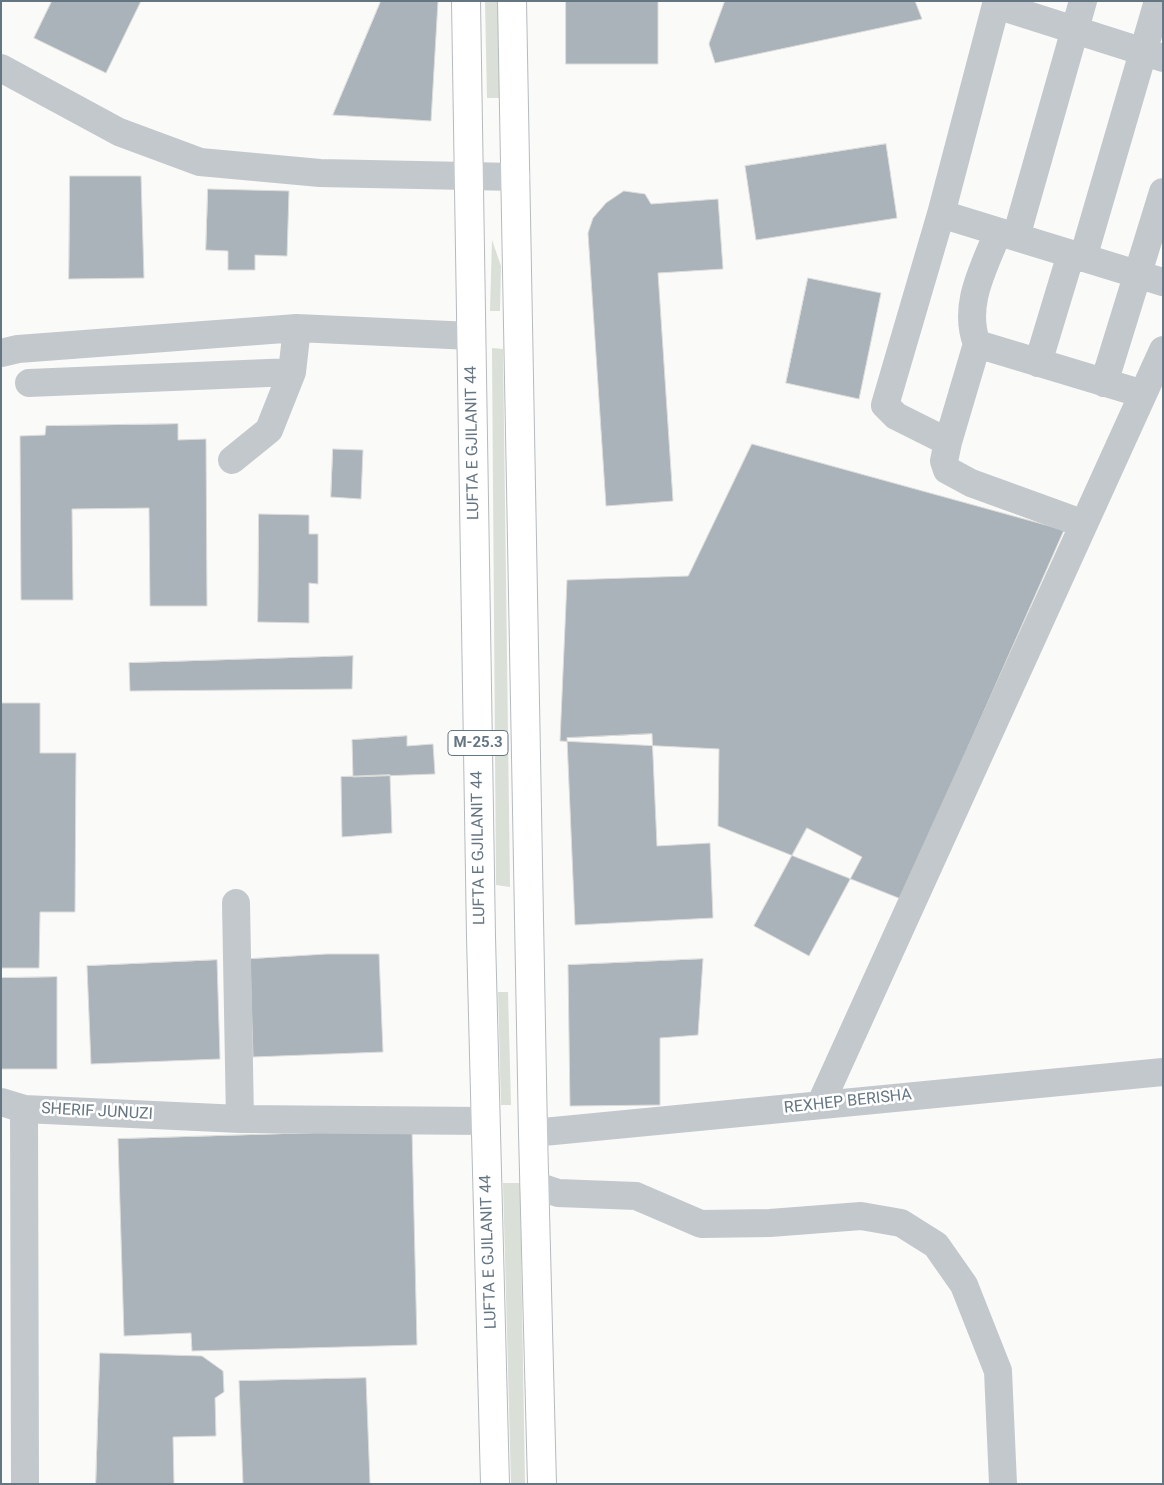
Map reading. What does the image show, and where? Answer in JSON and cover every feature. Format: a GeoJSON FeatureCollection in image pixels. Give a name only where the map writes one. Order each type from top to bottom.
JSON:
{"type":"FeatureCollection","features":[{"type":"Feature","properties":{"kind":"main road","name":"LUFTA E GJILANIT 44"},"geometry":{"type":"LineString","coordinates":[[466,1],[485,1121],[496,1484]]}},
{"type":"Feature","properties":{"kind":"main road","name":"M-25.3"},"geometry":{"type":"LineString","coordinates":[[512,1],[534,1185],[542,1484]]}},
{"type":"Feature","properties":{"kind":"street"},"geometry":{"type":"LineString","coordinates":[[1083,1],[1007,234],[972,298],[973,332],[978,344],[944,461],[947,470],[972,483],[1084,524]]}},
{"type":"Feature","properties":{"kind":"street"},"geometry":{"type":"LineString","coordinates":[[1038,363],[1153,55],[1158,1]]}},
{"type":"Feature","properties":{"kind":"street"},"geometry":{"type":"LineString","coordinates":[[948,442],[896,416],[885,405],[941,214],[996,3],[1153,55]]}},
{"type":"Feature","properties":{"kind":"street"},"geometry":{"type":"LineString","coordinates":[[1,68],[120,132],[200,162],[320,173],[516,177]]}},
{"type":"Feature","properties":{"kind":"street"},"geometry":{"type":"LineString","coordinates":[[1104,383],[1150,278],[1163,192]]}},
{"type":"Feature","properties":{"kind":"street"},"geometry":{"type":"LineString","coordinates":[[941,214],[1150,278]]}},
{"type":"Feature","properties":{"kind":"street"},"geometry":{"type":"LineString","coordinates":[[1,352],[18,349],[298,328],[471,336]]}},
{"type":"Feature","properties":{"kind":"street"},"geometry":{"type":"LineString","coordinates":[[232,460],[269,430],[292,372],[298,328]]}},
{"type":"Feature","properties":{"kind":"street"},"geometry":{"type":"LineString","coordinates":[[978,344],[1143,394]]}},
{"type":"Feature","properties":{"kind":"street"},"geometry":{"type":"LineString","coordinates":[[820,1105],[1163,350]]}},
{"type":"Feature","properties":{"kind":"street"},"geometry":{"type":"LineString","coordinates":[[29,383],[292,372]]}},
{"type":"Feature","properties":{"kind":"street"},"geometry":{"type":"LineString","coordinates":[[236,903],[240,1119]]}},
{"type":"Feature","properties":{"kind":"street","name":"REXHEP BERISHA"},"geometry":{"type":"LineString","coordinates":[[533,1133],[1163,1072]]}},
{"type":"Feature","properties":{"kind":"street","name":"SHERIF JUNUZI"},"geometry":{"type":"LineString","coordinates":[[25,1484],[13,1106],[240,1119],[485,1121]]}},
{"type":"Feature","properties":{"kind":"street"},"geometry":{"type":"LineString","coordinates":[[534,1185],[558,1193],[636,1196],[702,1224],[770,1223],[860,1216],[901,1223],[936,1244],[964,1285],[998,1372],[1003,1484]]}},
{"type":"Feature","properties":{"kind":"shaded area"},"geometry":{"type":"Polygon","coordinates":[[[485,1],[499,1],[501,98],[487,98],[485,1]]]}},
{"type":"Feature","properties":{"kind":"shaded area"},"geometry":{"type":"Polygon","coordinates":[[[492,240],[501,266],[500,311],[490,311],[492,240]]]}},
{"type":"Feature","properties":{"kind":"shaded area"},"geometry":{"type":"Polygon","coordinates":[[[492,348],[503,349],[510,887],[496,885],[492,348]]]}},
{"type":"Feature","properties":{"kind":"shaded area"},"geometry":{"type":"Polygon","coordinates":[[[498,992],[508,992],[511,1105],[501,1105],[498,992]]]}},
{"type":"Feature","properties":{"kind":"shaded area"},"geometry":{"type":"Polygon","coordinates":[[[503,1183],[520,1183],[525,1484],[511,1484],[503,1183]]]}},
{"type":"Feature","properties":{"kind":"building"},"geometry":{"type":"Polygon","coordinates":[[[52,1],[141,1],[106,73],[34,38],[52,1]]]}},
{"type":"Feature","properties":{"kind":"building"},"geometry":{"type":"Polygon","coordinates":[[[381,1],[438,1],[431,121],[333,115],[381,1]]]}},
{"type":"Feature","properties":{"kind":"building"},"geometry":{"type":"Polygon","coordinates":[[[566,1],[658,1],[658,64],[566,64],[566,1]]]}},
{"type":"Feature","properties":{"kind":"building"},"geometry":{"type":"Polygon","coordinates":[[[725,1],[915,1],[922,19],[715,63],[709,44],[725,1]]]}},
{"type":"Feature","properties":{"kind":"building"},"geometry":{"type":"Polygon","coordinates":[[[886,144],[897,218],[756,240],[745,166],[886,144]]]}},
{"type":"Feature","properties":{"kind":"building"},"geometry":{"type":"Polygon","coordinates":[[[70,176],[141,176],[144,278],[69,279],[70,176]]]}},
{"type":"Feature","properties":{"kind":"building"},"geometry":{"type":"Polygon","coordinates":[[[208,189],[289,191],[287,256],[255,255],[255,270],[228,270],[228,251],[206,250],[208,189]]]}},
{"type":"Feature","properties":{"kind":"building"},"geometry":{"type":"Polygon","coordinates":[[[624,191],[645,194],[651,204],[718,199],[723,269],[658,273],[673,501],[606,506],[588,233],[593,218],[606,203],[624,191]]]}},
{"type":"Feature","properties":{"kind":"building"},"geometry":{"type":"Polygon","coordinates":[[[808,278],[881,293],[859,399],[786,383],[808,278]]]}},
{"type":"Feature","properties":{"kind":"building"},"geometry":{"type":"Polygon","coordinates":[[[178,424],[178,440],[206,439],[207,606],[150,606],[149,508],[72,509],[73,600],[21,600],[20,436],[45,435],[46,426],[178,424]]]}},
{"type":"Feature","properties":{"kind":"building"},"geometry":{"type":"Polygon","coordinates":[[[752,444],[1064,530],[901,899],[718,826],[719,749],[560,741],[567,580],[688,576],[752,444]]]}},
{"type":"Feature","properties":{"kind":"building"},"geometry":{"type":"Polygon","coordinates":[[[333,449],[363,450],[361,499],[331,497],[333,449]]]}},
{"type":"Feature","properties":{"kind":"building"},"geometry":{"type":"Polygon","coordinates":[[[259,514],[309,515],[309,534],[318,534],[318,584],[309,583],[309,623],[258,622],[259,514]]]}},
{"type":"Feature","properties":{"kind":"building"},"geometry":{"type":"Polygon","coordinates":[[[353,656],[352,689],[130,691],[129,663],[353,656]]]}},
{"type":"Feature","properties":{"kind":"building"},"geometry":{"type":"Polygon","coordinates":[[[1,703],[40,703],[40,753],[76,753],[75,912],[40,912],[39,968],[1,968],[1,703]]]}},
{"type":"Feature","properties":{"kind":"building"},"geometry":{"type":"Polygon","coordinates":[[[652,734],[657,846],[710,843],[713,918],[575,925],[567,738],[652,734]]]}},
{"type":"Feature","properties":{"kind":"building"},"geometry":{"type":"Polygon","coordinates":[[[407,736],[407,746],[433,744],[435,774],[353,777],[352,740],[407,736]]]}},
{"type":"Feature","properties":{"kind":"building"},"geometry":{"type":"Polygon","coordinates":[[[390,775],[392,833],[342,837],[341,777],[390,775]]]}},
{"type":"Feature","properties":{"kind":"building"},"geometry":{"type":"Polygon","coordinates":[[[807,828],[862,857],[809,956],[754,926],[807,828]]]}},
{"type":"Feature","properties":{"kind":"building"},"geometry":{"type":"Polygon","coordinates":[[[327,954],[379,954],[383,1052],[253,1057],[250,959],[327,954]]]}},
{"type":"Feature","properties":{"kind":"building"},"geometry":{"type":"Polygon","coordinates":[[[703,959],[698,1035],[660,1038],[660,1105],[570,1106],[568,965],[703,959]]]}},
{"type":"Feature","properties":{"kind":"building"},"geometry":{"type":"Polygon","coordinates":[[[217,960],[220,1059],[91,1064],[87,966],[217,960]]]}},
{"type":"Feature","properties":{"kind":"building"},"geometry":{"type":"Polygon","coordinates":[[[57,977],[57,1069],[1,1069],[1,978],[57,977]]]}},
{"type":"Feature","properties":{"kind":"building"},"geometry":{"type":"Polygon","coordinates":[[[412,1130],[417,1345],[192,1351],[191,1333],[124,1336],[118,1139],[412,1130]]]}},
{"type":"Feature","properties":{"kind":"building"},"geometry":{"type":"Polygon","coordinates":[[[100,1353],[202,1356],[223,1371],[224,1392],[215,1398],[216,1436],[173,1437],[174,1484],[96,1484],[100,1353]]]}},
{"type":"Feature","properties":{"kind":"building"},"geometry":{"type":"Polygon","coordinates":[[[366,1378],[370,1484],[243,1484],[239,1381],[366,1378]]]}}]}
